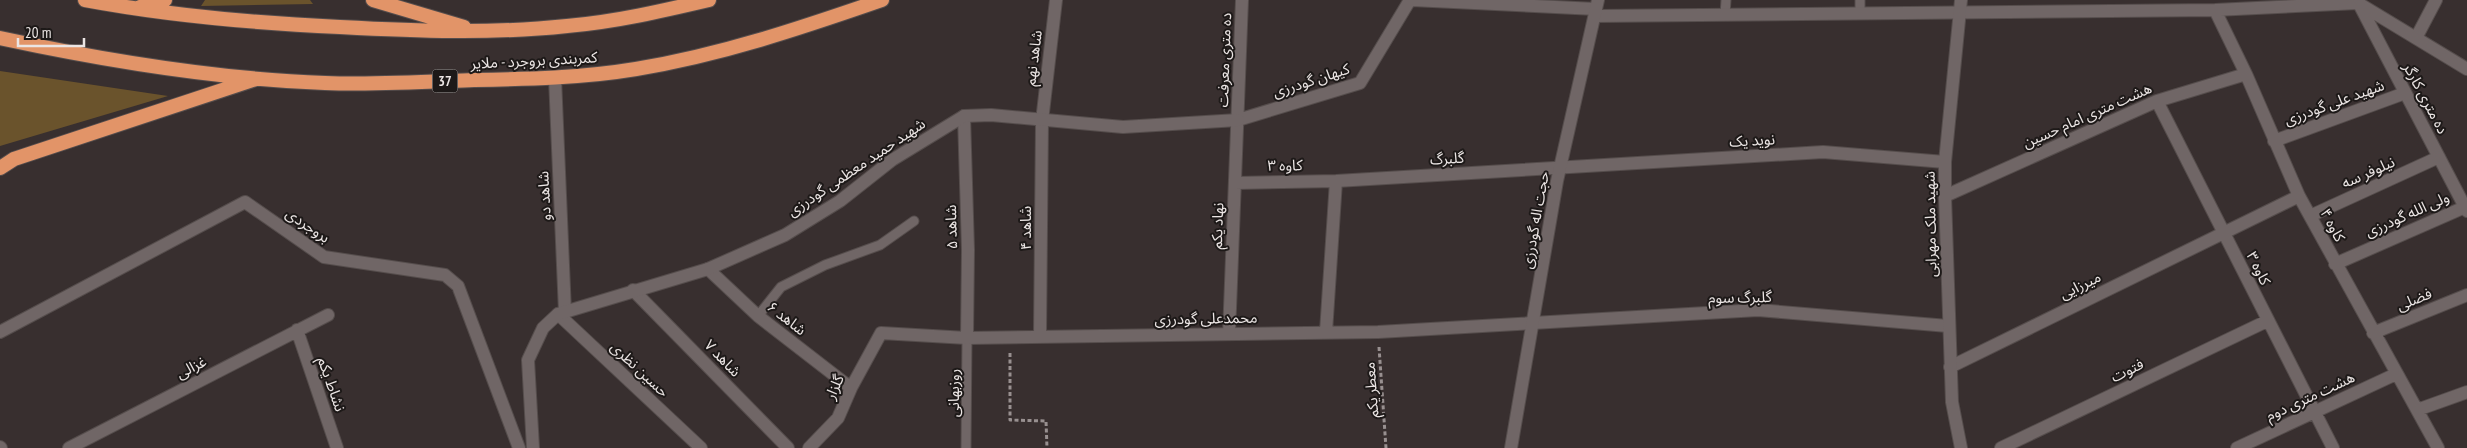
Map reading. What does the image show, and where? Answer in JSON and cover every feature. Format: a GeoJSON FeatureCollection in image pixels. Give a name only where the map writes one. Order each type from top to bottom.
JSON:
{"type":"FeatureCollection","features":[{"type":"Feature","properties":{"kind":"highway","name":"کمربندی بروجرد - ملایر"},"geometry":{"type":"LineString","coordinates":[[85,0],[173,16],[442,32],[569,26],[659,11],[708,0]]}},
{"type":"Feature","properties":{"kind":"highway"},"geometry":{"type":"LineString","coordinates":[[129,8],[150,6],[165,0]]}},
{"type":"Feature","properties":{"kind":"highway"},"geometry":{"type":"LineString","coordinates":[[373,0],[479,31]]}},
{"type":"Feature","properties":{"kind":"highway","name":"کمربندی بروجرد - ملایر"},"geometry":{"type":"LineString","coordinates":[[0,38],[70,53],[173,69],[262,78],[371,84],[555,78],[634,70],[696,57],[764,40],[882,0]]}},
{"type":"Feature","properties":{"kind":"highway"},"geometry":{"type":"LineString","coordinates":[[0,168],[14,159],[262,78]]}},
{"type":"Feature","properties":{"kind":"street","name":"شاهد نهم"},"geometry":{"type":"LineString","coordinates":[[1042,121],[1056,0]]}},
{"type":"Feature","properties":{"kind":"street","name":"ده متری معرفت"},"geometry":{"type":"LineString","coordinates":[[1238,120],[1242,0]]}},
{"type":"Feature","properties":{"kind":"street","name":"کیهان گودرزی"},"geometry":{"type":"LineString","coordinates":[[1238,120],[1360,83],[1411,0]]}},
{"type":"Feature","properties":{"kind":"street"},"geometry":{"type":"LineString","coordinates":[[1411,0],[1725,15],[1860,13],[1960,6],[2183,5],[2215,10],[2357,2],[2467,69]]}},
{"type":"Feature","properties":{"kind":"street"},"geometry":{"type":"LineString","coordinates":[[2416,38],[2436,0]]}},
{"type":"Feature","properties":{"kind":"street","name":"ده متری کارگر"},"geometry":{"type":"LineString","coordinates":[[2357,2],[2466,209]]}},
{"type":"Feature","properties":{"kind":"street","name":"شهید ملک مهرابی"},"geometry":{"type":"LineString","coordinates":[[1960,6],[1945,162],[1945,196],[1952,402],[1961,448]]}},
{"type":"Feature","properties":{"kind":"street","name":"حجت اله گودرزی"},"geometry":{"type":"LineString","coordinates":[[1511,448],[1561,168],[1596,8]]}},
{"type":"Feature","properties":{"kind":"street","name":"کاوه ۴"},"geometry":{"type":"LineString","coordinates":[[2215,10],[2246,74],[2299,196],[2438,448]]}},
{"type":"Feature","properties":{"kind":"street","name":"هشت متری امام حسین"},"geometry":{"type":"LineString","coordinates":[[1945,196],[2157,101],[2246,74]]}},
{"type":"Feature","properties":{"kind":"street","name":"شاهد دو"},"geometry":{"type":"LineString","coordinates":[[555,78],[562,313]]}},
{"type":"Feature","properties":{"kind":"street","name":"شهید علی گودرزی"},"geometry":{"type":"LineString","coordinates":[[2274,141],[2405,93]]}},
{"type":"Feature","properties":{"kind":"street","name":"کاوه ۳"},"geometry":{"type":"LineString","coordinates":[[2157,101],[2333,448]]}},
{"type":"Feature","properties":{"kind":"street","name":"شهید حمید معظمی گودرزی"},"geometry":{"type":"LineString","coordinates":[[533,448],[528,360],[543,328],[562,313],[633,290],[708,269],[785,235],[840,201],[892,160],[964,116],[991,115],[1123,127],[1238,120]]}},
{"type":"Feature","properties":{"kind":"street","name":"شاهد ۵"},"geometry":{"type":"LineString","coordinates":[[964,116],[968,250],[967,338]]}},
{"type":"Feature","properties":{"kind":"street","name":"نهاد یکم"},"geometry":{"type":"LineString","coordinates":[[1229,334],[1238,120]]}},
{"type":"Feature","properties":{"kind":"street","name":"شاهد ۴"},"geometry":{"type":"LineString","coordinates":[[1040,336],[1042,121]]}},
{"type":"Feature","properties":{"kind":"street","name":"نوید یک"},"geometry":{"type":"LineString","coordinates":[[1561,168],[1823,152],[1945,162]]}},
{"type":"Feature","properties":{"kind":"street","name":"نیلوفر سه"},"geometry":{"type":"LineString","coordinates":[[2310,216],[2439,157]]}},
{"type":"Feature","properties":{"kind":"street","name":"گلبرگ"},"geometry":{"type":"LineString","coordinates":[[1336,181],[1561,168]]}},
{"type":"Feature","properties":{"kind":"street"},"geometry":{"type":"LineString","coordinates":[[1326,332],[1336,181]]}},
{"type":"Feature","properties":{"kind":"street","name":"کاوه ۳"},"geometry":{"type":"LineString","coordinates":[[1235,183],[1336,181]]}},
{"type":"Feature","properties":{"kind":"street","name":"میرزایی"},"geometry":{"type":"LineString","coordinates":[[1950,367],[2299,196]]}},
{"type":"Feature","properties":{"kind":"street","name":"بروجردی"},"geometry":{"type":"LineString","coordinates":[[0,332],[245,202],[324,257],[445,275],[458,286],[518,448]]}},
{"type":"Feature","properties":{"kind":"street","name":"ولی الله گودرزی"},"geometry":{"type":"LineString","coordinates":[[2335,264],[2466,209]]}},
{"type":"Feature","properties":{"kind":"street","name":"شاهد ۶"},"geometry":{"type":"LineString","coordinates":[[708,269],[758,316],[851,388]]}},
{"type":"Feature","properties":{"kind":"street","name":"شاهد ۷"},"geometry":{"type":"LineString","coordinates":[[633,290],[788,448]]}},
{"type":"Feature","properties":{"kind":"street","name":"فضلی"},"geometry":{"type":"LineString","coordinates":[[2374,333],[2467,295]]}},
{"type":"Feature","properties":{"kind":"street","name":"گلبرگ سوم"},"geometry":{"type":"LineString","coordinates":[[1533,323],[1758,310],[1948,326]]}},
{"type":"Feature","properties":{"kind":"street","name":"حسین نظری"},"geometry":{"type":"LineString","coordinates":[[562,313],[701,448]]}},
{"type":"Feature","properties":{"kind":"street","name":"غزالی"},"geometry":{"type":"LineString","coordinates":[[69,448],[328,315]]}},
{"type":"Feature","properties":{"kind":"street","name":"فتوت"},"geometry":{"type":"LineString","coordinates":[[2002,448],[2267,321]]}},
{"type":"Feature","properties":{"kind":"street","name":"محمدعلی گودرزی"},"geometry":{"type":"LineString","coordinates":[[880,333],[967,338],[1378,332],[1533,323]]}},
{"type":"Feature","properties":{"kind":"street","name":"نشاط یکم"},"geometry":{"type":"LineString","coordinates":[[297,330],[337,448]]}},
{"type":"Feature","properties":{"kind":"street","name":"گلزار"},"geometry":{"type":"LineString","coordinates":[[812,446],[838,418],[851,388],[880,333]]}},
{"type":"Feature","properties":{"kind":"street","name":"هشت متری دوم"},"geometry":{"type":"LineString","coordinates":[[2237,448],[2396,374]]}},
{"type":"Feature","properties":{"kind":"street"},"geometry":{"type":"LineString","coordinates":[[2417,410],[2467,392]]}},
{"type":"Feature","properties":{"kind":"lane"},"geometry":{"type":"LineString","coordinates":[[1725,15],[1726,0]]}},
{"type":"Feature","properties":{"kind":"lane"},"geometry":{"type":"LineString","coordinates":[[1860,0],[1860,13]]}},
{"type":"Feature","properties":{"kind":"lane"},"geometry":{"type":"LineString","coordinates":[[758,316],[781,287],[825,265],[880,245],[914,221]]}},
{"type":"Feature","properties":{"kind":"lane","name":"روزبهانی"},"geometry":{"type":"LineString","coordinates":[[966,448],[967,338]]}},
{"type":"Feature","properties":{"kind":"path","name":"معطر یکم"},"geometry":{"type":"LineString","coordinates":[[1378,332],[1386,448]]}},
{"type":"Feature","properties":{"kind":"path"},"geometry":{"type":"LineString","coordinates":[[1010,337],[1010,420],[1046,421],[1046,448]]}},
{"type":"Feature","properties":{"kind":"shaded area"},"geometry":{"type":"Polygon","coordinates":[[[205,0],[310,0],[313,4],[201,6],[205,0]]]}},
{"type":"Feature","properties":{"kind":"shaded area"},"geometry":{"type":"Polygon","coordinates":[[[0,71],[168,96],[0,146],[0,71]]]}}]}
